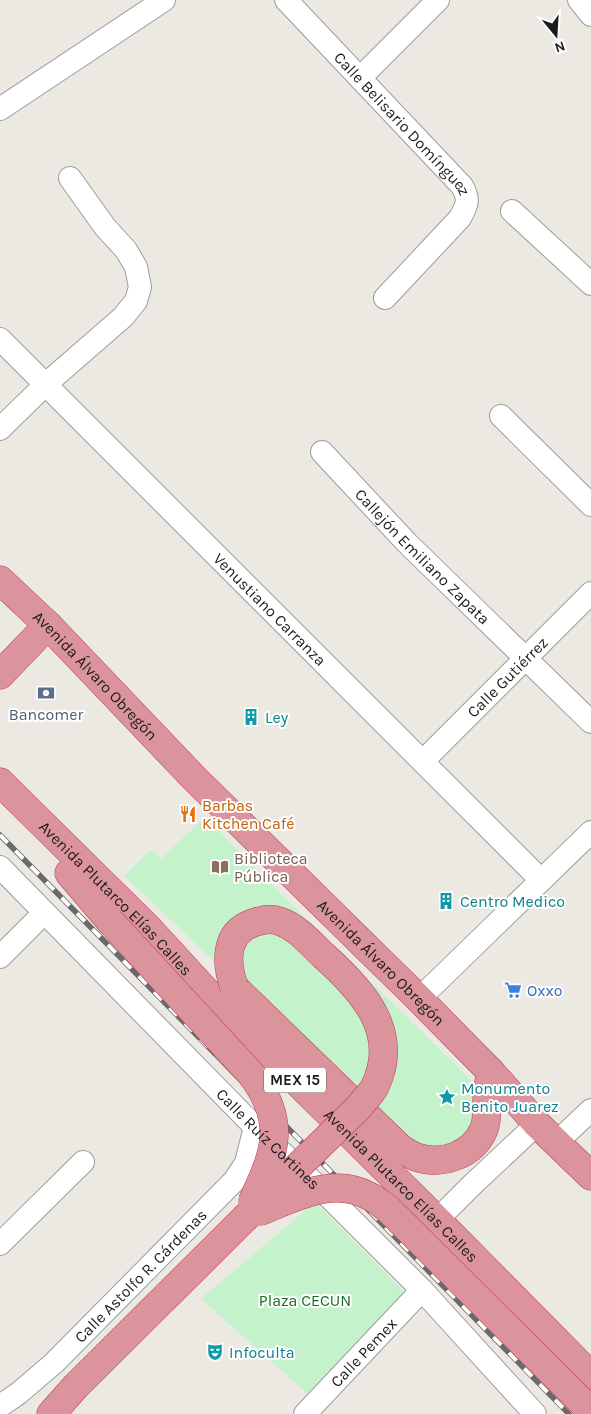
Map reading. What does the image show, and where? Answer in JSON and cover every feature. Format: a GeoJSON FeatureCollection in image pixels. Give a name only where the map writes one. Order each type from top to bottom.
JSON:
{"type":"FeatureCollection","features":[{"type":"Feature","properties":{"kind":"highway","name":"Avenida Álvaro Obregón"},"geometry":{"type":"LineString","coordinates":[[0,580],[48,626],[194,778],[419,999],[491,1072],[547,1133],[591,1176]]}},
{"type":"Feature","properties":{"kind":"highway"},"geometry":{"type":"LineString","coordinates":[[0,675],[48,626]]}},
{"type":"Feature","properties":{"kind":"highway"},"geometry":{"type":"LineString","coordinates":[[0,782],[6,796],[36,836],[110,921],[262,1088],[271,1106],[275,1124],[271,1159],[244,1219]]}},
{"type":"Feature","properties":{"kind":"highway","name":"Avenida Plutarco Elías Calles"},"geometry":{"type":"LineString","coordinates":[[0,782],[148,928],[216,1002],[437,1220],[591,1376]]}},
{"type":"Feature","properties":{"kind":"highway"},"geometry":{"type":"LineString","coordinates":[[63,1404],[244,1219],[359,1107],[374,1088],[384,1062],[383,1037],[374,1015],[364,998],[345,974],[293,927],[278,920],[262,920],[246,926],[234,936],[229,948],[228,962],[234,987],[400,1148],[415,1157],[429,1160],[446,1160],[462,1155],[475,1143],[484,1130],[488,1115],[487,1098],[491,1072]]}},
{"type":"Feature","properties":{"kind":"highway"},"geometry":{"type":"LineString","coordinates":[[244,1219],[313,1191],[331,1188],[351,1189],[368,1195],[388,1209],[591,1411]]}},
{"type":"Feature","properties":{"kind":"street"},"geometry":{"type":"LineString","coordinates":[[0,109],[164,0]]}},
{"type":"Feature","properties":{"kind":"street","name":"Calle Belisario Domínguez"},"geometry":{"type":"LineString","coordinates":[[286,0],[462,186],[467,194],[466,208],[460,218],[386,298]]}},
{"type":"Feature","properties":{"kind":"street"},"geometry":{"type":"LineString","coordinates":[[360,77],[438,0]]}},
{"type":"Feature","properties":{"kind":"street"},"geometry":{"type":"LineString","coordinates":[[578,0],[591,15]]}},
{"type":"Feature","properties":{"kind":"street"},"geometry":{"type":"LineString","coordinates":[[0,429],[46,384],[123,317],[136,301],[140,287],[136,267],[126,250],[105,227],[70,178]]}},
{"type":"Feature","properties":{"kind":"street"},"geometry":{"type":"LineString","coordinates":[[512,211],[591,284]]}},
{"type":"Feature","properties":{"kind":"street","name":"Venustiano Carranza"},"geometry":{"type":"LineString","coordinates":[[0,338],[541,880]]}},
{"type":"Feature","properties":{"kind":"street"},"geometry":{"type":"LineString","coordinates":[[501,416],[591,504]]}},
{"type":"Feature","properties":{"kind":"street","name":"Callejón Emiliano Zapata"},"geometry":{"type":"LineString","coordinates":[[322,452],[407,543],[524,659],[591,722]]}},
{"type":"Feature","properties":{"kind":"street","name":"Calle Gutiérrez"},"geometry":{"type":"LineString","coordinates":[[423,761],[591,593]]}},
{"type":"Feature","properties":{"kind":"street"},"geometry":{"type":"LineString","coordinates":[[419,999],[541,880],[590,836]]}},
{"type":"Feature","properties":{"kind":"street","name":"Calle Ruíz Cortines"},"geometry":{"type":"LineString","coordinates":[[0,867],[255,1127],[332,1200],[422,1290],[529,1412]]}},
{"type":"Feature","properties":{"kind":"street"},"geometry":{"type":"LineString","coordinates":[[0,957],[44,913]]}},
{"type":"Feature","properties":{"kind":"street"},"geometry":{"type":"LineString","coordinates":[[437,1220],[472,1185],[547,1133],[591,1110]]}},
{"type":"Feature","properties":{"kind":"street","name":"Calle Astolfo R. Cárdenas"},"geometry":{"type":"LineString","coordinates":[[0,1406],[54,1363],[234,1180],[246,1163],[255,1127]]}},
{"type":"Feature","properties":{"kind":"street"},"geometry":{"type":"LineString","coordinates":[[0,1244],[83,1162]]}},
{"type":"Feature","properties":{"kind":"street","name":"Calle Pemex"},"geometry":{"type":"LineString","coordinates":[[305,1414],[422,1290]]}},
{"type":"Feature","properties":{"kind":"green space"},"geometry":{"type":"Polygon","coordinates":[[[205,817],[475,1084],[476,1130],[461,1147],[416,1151],[124,876],[151,850],[161,859],[205,817]]]}},
{"type":"Feature","properties":{"kind":"green space","name":"Plaza CECUN"},"geometry":{"type":"Polygon","coordinates":[[[315,1202],[406,1294],[309,1395],[201,1299],[315,1202]]]}},
{"type":"Feature","properties":{"kind":"railway"},"geometry":{"type":"LineString","coordinates":[[0,835],[569,1414]]}},
{"type":"Feature","properties":{"kind":"place","name":"Bancomer"},"geometry":{"type":"Point","coordinates":[46,693]}},
{"type":"Feature","properties":{"kind":"place","name":"Ley"},"geometry":{"type":"Point","coordinates":[251,717]}},
{"type":"Feature","properties":{"kind":"place","name":"Barbas Kitchen Café"},"geometry":{"type":"Point","coordinates":[188,814]}},
{"type":"Feature","properties":{"kind":"place","name":"Biblioteca Pública"},"geometry":{"type":"Point","coordinates":[220,867]}},
{"type":"Feature","properties":{"kind":"place","name":"Centro Medico"},"geometry":{"type":"Point","coordinates":[446,901]}},
{"type":"Feature","properties":{"kind":"place","name":"Oxxo"},"geometry":{"type":"Point","coordinates":[513,990]}},
{"type":"Feature","properties":{"kind":"place","name":"Monumento Benito Juarez"},"geometry":{"type":"Point","coordinates":[447,1097]}},
{"type":"Feature","properties":{"kind":"place","name":"Infoculta"},"geometry":{"type":"Point","coordinates":[215,1352]}}]}
